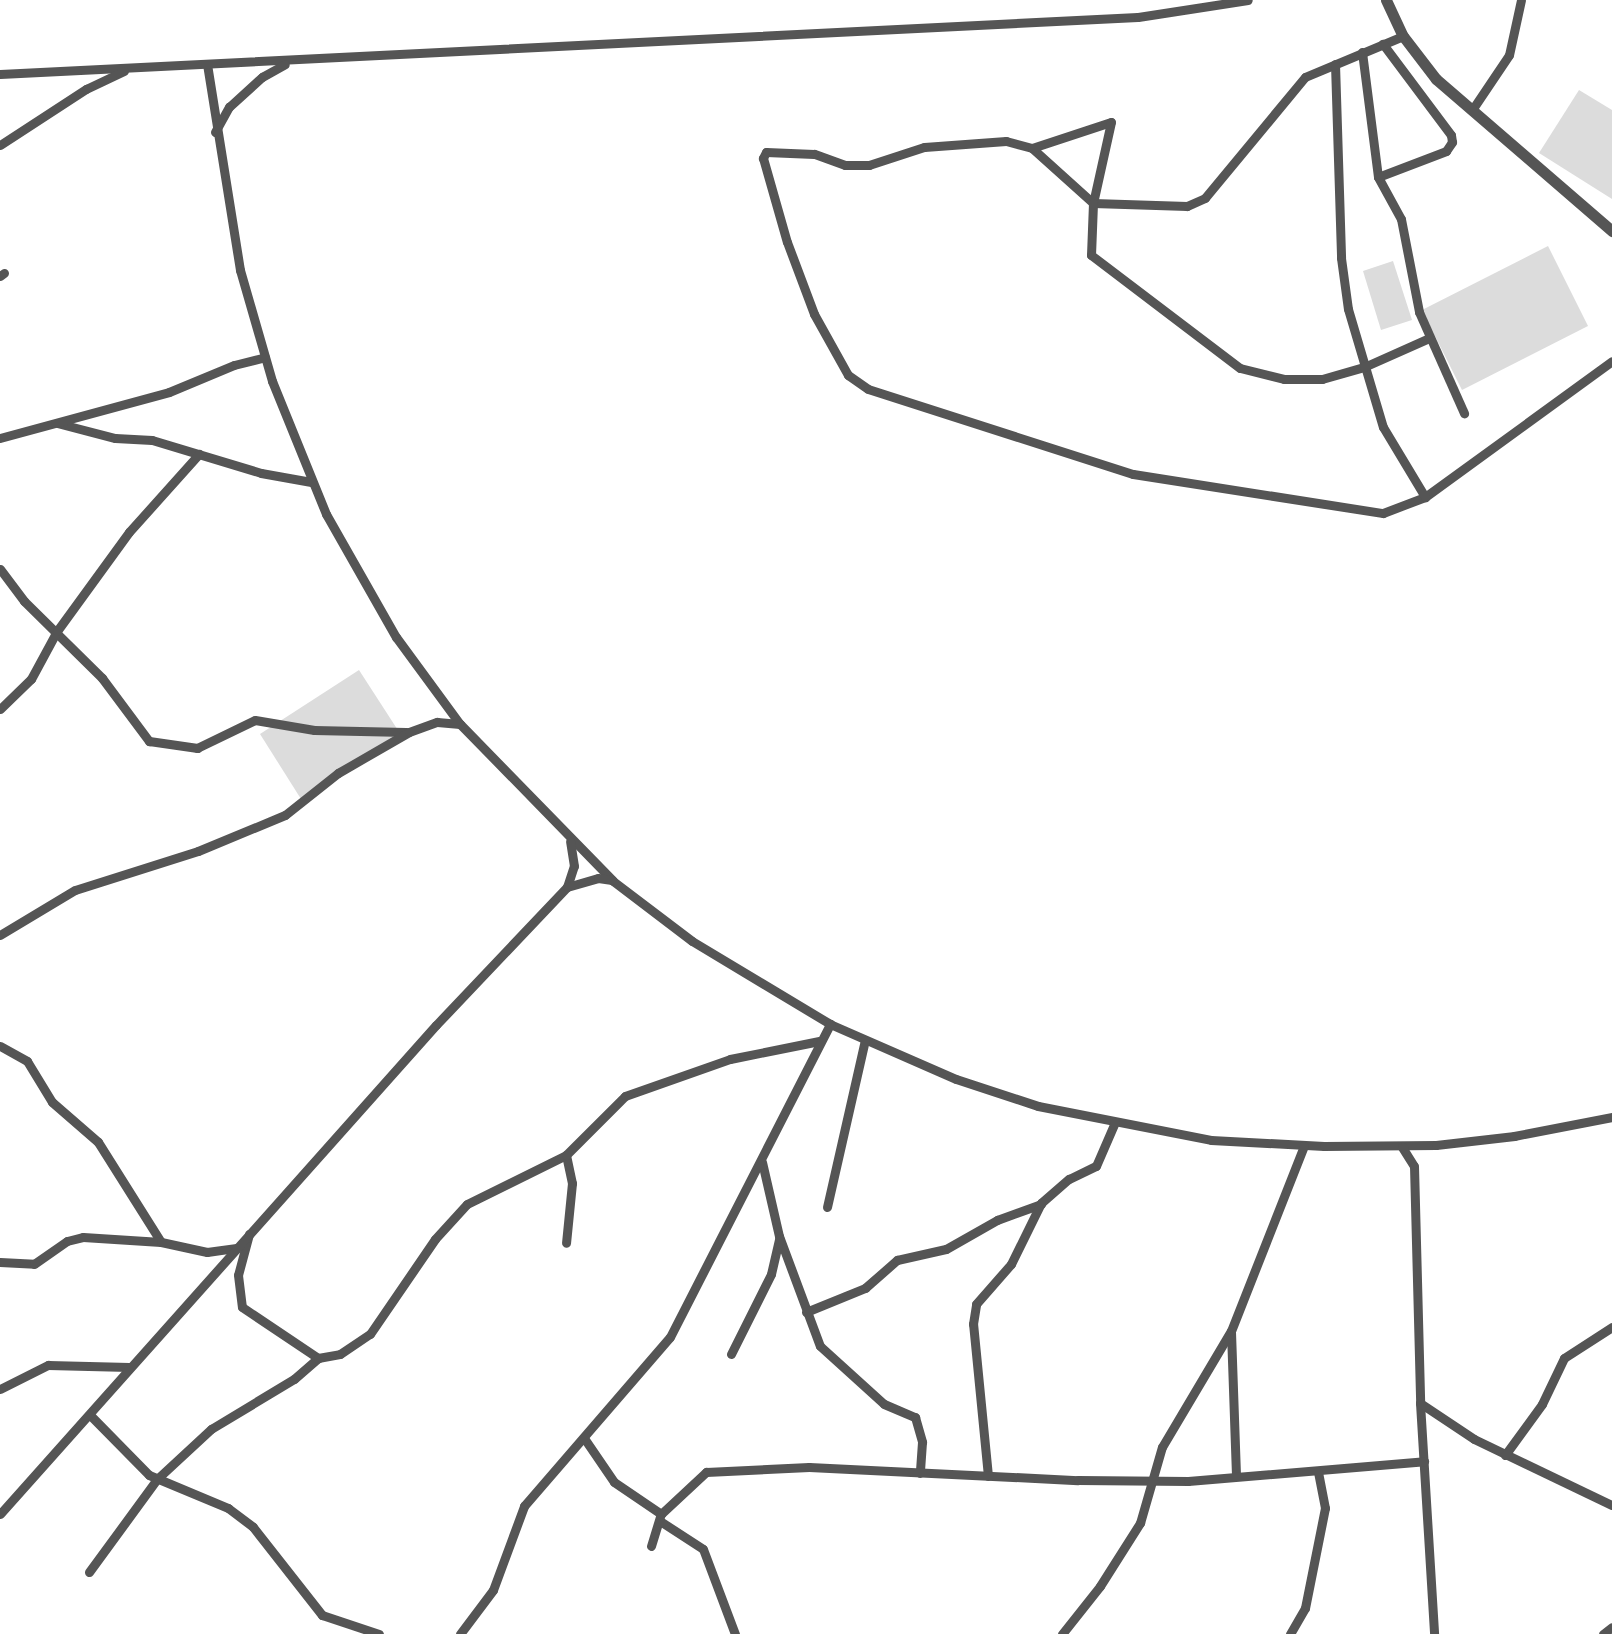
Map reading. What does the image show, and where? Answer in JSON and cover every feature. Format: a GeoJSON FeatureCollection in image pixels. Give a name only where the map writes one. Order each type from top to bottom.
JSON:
{"type":"FeatureCollection","features":[{"type":"Feature","properties":{"kind":"street"},"geometry":{"type":"LineString","coordinates":[[0,74],[287,63],[684,37],[1138,17],[1248,0]]}},
{"type":"Feature","properties":{"kind":"street"},"geometry":{"type":"LineString","coordinates":[[1386,0],[1403,36],[1436,79],[1612,231]]}},
{"type":"Feature","properties":{"kind":"street"},"geometry":{"type":"LineString","coordinates":[[1472,110],[1509,55],[1521,0]]}},
{"type":"Feature","properties":{"kind":"street"},"geometry":{"type":"LineString","coordinates":[[1032,148],[1093,203],[1176,207],[1198,203],[1306,76],[1403,36]]}},
{"type":"Feature","properties":{"kind":"street"},"geometry":{"type":"LineString","coordinates":[[1378,177],[1446,151],[1452,142],[1451,134],[1383,44]]}},
{"type":"Feature","properties":{"kind":"street"},"geometry":{"type":"LineString","coordinates":[[1362,52],[1378,177],[1401,219],[1419,312],[1464,413]]}},
{"type":"Feature","properties":{"kind":"street"},"geometry":{"type":"LineString","coordinates":[[214,132],[237,99],[287,63]]}},
{"type":"Feature","properties":{"kind":"street"},"geometry":{"type":"LineString","coordinates":[[207,64],[214,132],[240,270],[265,357],[312,482],[396,637],[460,724],[570,840],[613,881],[692,942],[830,1024],[865,1040],[1006,1096],[1115,1122],[1211,1140],[1304,1146],[1400,1146],[1514,1136],[1612,1117]]}},
{"type":"Feature","properties":{"kind":"street"},"geometry":{"type":"LineString","coordinates":[[1334,64],[1341,258],[1348,309],[1384,427],[1425,497]]}},
{"type":"Feature","properties":{"kind":"street"},"geometry":{"type":"LineString","coordinates":[[0,146],[86,89],[131,68]]}},
{"type":"Feature","properties":{"kind":"street"},"geometry":{"type":"LineString","coordinates":[[1429,338],[1364,367],[1322,378],[1284,379],[1240,368],[1098,264],[1088,244],[1111,122],[1032,148],[986,140],[924,146],[869,165],[845,164],[814,154],[766,152],[763,158],[814,314],[848,375],[868,388],[1133,474],[1383,513],[1425,497],[1612,361]]}},
{"type":"Feature","properties":{"kind":"street"},"geometry":{"type":"LineString","coordinates":[[0,438],[169,392],[234,365],[265,357]]}},
{"type":"Feature","properties":{"kind":"street"},"geometry":{"type":"LineString","coordinates":[[54,422],[115,438],[152,440],[261,473],[312,482]]}},
{"type":"Feature","properties":{"kind":"street"},"geometry":{"type":"LineString","coordinates":[[0,709],[31,679],[56,632],[129,532],[199,454]]}},
{"type":"Feature","properties":{"kind":"street"},"geometry":{"type":"LineString","coordinates":[[0,569],[24,601],[154,742],[197,748],[254,720],[295,729],[409,732]]}},
{"type":"Feature","properties":{"kind":"street"},"geometry":{"type":"LineString","coordinates":[[428,724],[438,712],[440,698]]}},
{"type":"Feature","properties":{"kind":"street"},"geometry":{"type":"LineString","coordinates":[[0,934],[74,890],[198,851],[285,815],[338,773],[409,732],[428,724],[460,724]]}},
{"type":"Feature","properties":{"kind":"street"},"geometry":{"type":"LineString","coordinates":[[0,1514],[235,1248],[566,887],[574,866],[570,840]]}},
{"type":"Feature","properties":{"kind":"street"},"geometry":{"type":"LineString","coordinates":[[566,887],[598,878],[613,881]]}},
{"type":"Feature","properties":{"kind":"street"},"geometry":{"type":"LineString","coordinates":[[460,1634],[493,1590],[524,1506],[670,1337],[830,1024]]}},
{"type":"Feature","properties":{"kind":"street"},"geometry":{"type":"LineString","coordinates":[[827,1207],[865,1040]]}},
{"type":"Feature","properties":{"kind":"street"},"geometry":{"type":"LineString","coordinates":[[89,1572],[157,1479],[211,1429],[294,1379],[318,1358],[340,1354],[370,1334],[435,1240],[467,1204],[566,1154],[625,1096],[730,1059],[818,1041]]}},
{"type":"Feature","properties":{"kind":"street"},"geometry":{"type":"LineString","coordinates":[[0,1046],[27,1061],[52,1102],[98,1142],[161,1242]]}},
{"type":"Feature","properties":{"kind":"street"},"geometry":{"type":"LineString","coordinates":[[806,1312],[865,1288],[898,1260],[946,1248],[997,1220],[1041,1204],[1070,1179],[1096,1166],[1115,1122]]}},
{"type":"Feature","properties":{"kind":"street"},"geometry":{"type":"LineString","coordinates":[[1414,1166],[1436,1145]]}},
{"type":"Feature","properties":{"kind":"street"},"geometry":{"type":"LineString","coordinates":[[1062,1634],[1100,1586],[1140,1523],[1162,1448],[1232,1331],[1304,1146]]}},
{"type":"Feature","properties":{"kind":"street"},"geometry":{"type":"LineString","coordinates":[[1400,1146],[1414,1166],[1420,1403],[1434,1634]]}},
{"type":"Feature","properties":{"kind":"street"},"geometry":{"type":"LineString","coordinates":[[566,1154],[572,1184],[566,1242]]}},
{"type":"Feature","properties":{"kind":"street"},"geometry":{"type":"LineString","coordinates":[[761,1159],[780,1236],[797,1276],[806,1312],[831,1358],[884,1404],[915,1417],[922,1442],[920,1474]]}},
{"type":"Feature","properties":{"kind":"street"},"geometry":{"type":"LineString","coordinates":[[988,1476],[974,1315],[984,1292],[1011,1264],[1041,1204]]}},
{"type":"Feature","properties":{"kind":"street"},"geometry":{"type":"LineString","coordinates":[[250,1232],[238,1275],[242,1308],[318,1358]]}},
{"type":"Feature","properties":{"kind":"street"},"geometry":{"type":"LineString","coordinates":[[731,1354],[771,1274],[780,1236]]}},
{"type":"Feature","properties":{"kind":"street"},"geometry":{"type":"LineString","coordinates":[[0,1262],[34,1264],[67,1241],[82,1237],[161,1242],[208,1252],[235,1248]]}},
{"type":"Feature","properties":{"kind":"street"},"geometry":{"type":"LineString","coordinates":[[1505,1455],[1542,1404],[1564,1358],[1612,1327]]}},
{"type":"Feature","properties":{"kind":"street"},"geometry":{"type":"LineString","coordinates":[[1232,1331],[1236,1474]]}},
{"type":"Feature","properties":{"kind":"street"},"geometry":{"type":"LineString","coordinates":[[0,1390],[48,1365],[129,1366]]}},
{"type":"Feature","properties":{"kind":"street"},"geometry":{"type":"LineString","coordinates":[[1420,1403],[1505,1455],[1612,1505]]}},
{"type":"Feature","properties":{"kind":"street"},"geometry":{"type":"LineString","coordinates":[[90,1414],[138,1467],[157,1479],[228,1508],[253,1527],[322,1615],[379,1634]]}},
{"type":"Feature","properties":{"kind":"street"},"geometry":{"type":"LineString","coordinates":[[584,1438],[614,1482],[703,1549],[734,1634]]}},
{"type":"Feature","properties":{"kind":"street"},"geometry":{"type":"LineString","coordinates":[[652,1546],[660,1518],[706,1472],[809,1468],[1154,1480],[1318,1472],[1424,1461]]}},
{"type":"Feature","properties":{"kind":"street"},"geometry":{"type":"LineString","coordinates":[[1290,1634],[1305,1608],[1325,1508],[1318,1472]]}},
{"type":"Feature","properties":{"kind":"street"},"geometry":{"type":"LineString","coordinates":[[1603,1634],[1612,1626]]}},
{"type":"Feature","properties":{"kind":"shaded area"},"geometry":{"type":"Polygon","coordinates":[[[1579,90],[1612,110],[1612,199],[1539,153],[1579,90]]]}},
{"type":"Feature","properties":{"kind":"shaded area"},"geometry":{"type":"Polygon","coordinates":[[[1548,246],[1588,326],[1462,390],[1422,310],[1548,246]]]}},
{"type":"Feature","properties":{"kind":"shaded area"},"geometry":{"type":"Polygon","coordinates":[[[1393,261],[1412,320],[1381,330],[1363,271],[1393,261]]]}},
{"type":"Feature","properties":{"kind":"shaded area"},"geometry":{"type":"Polygon","coordinates":[[[359,670],[401,735],[301,799],[260,734],[359,670]]]}}]}
